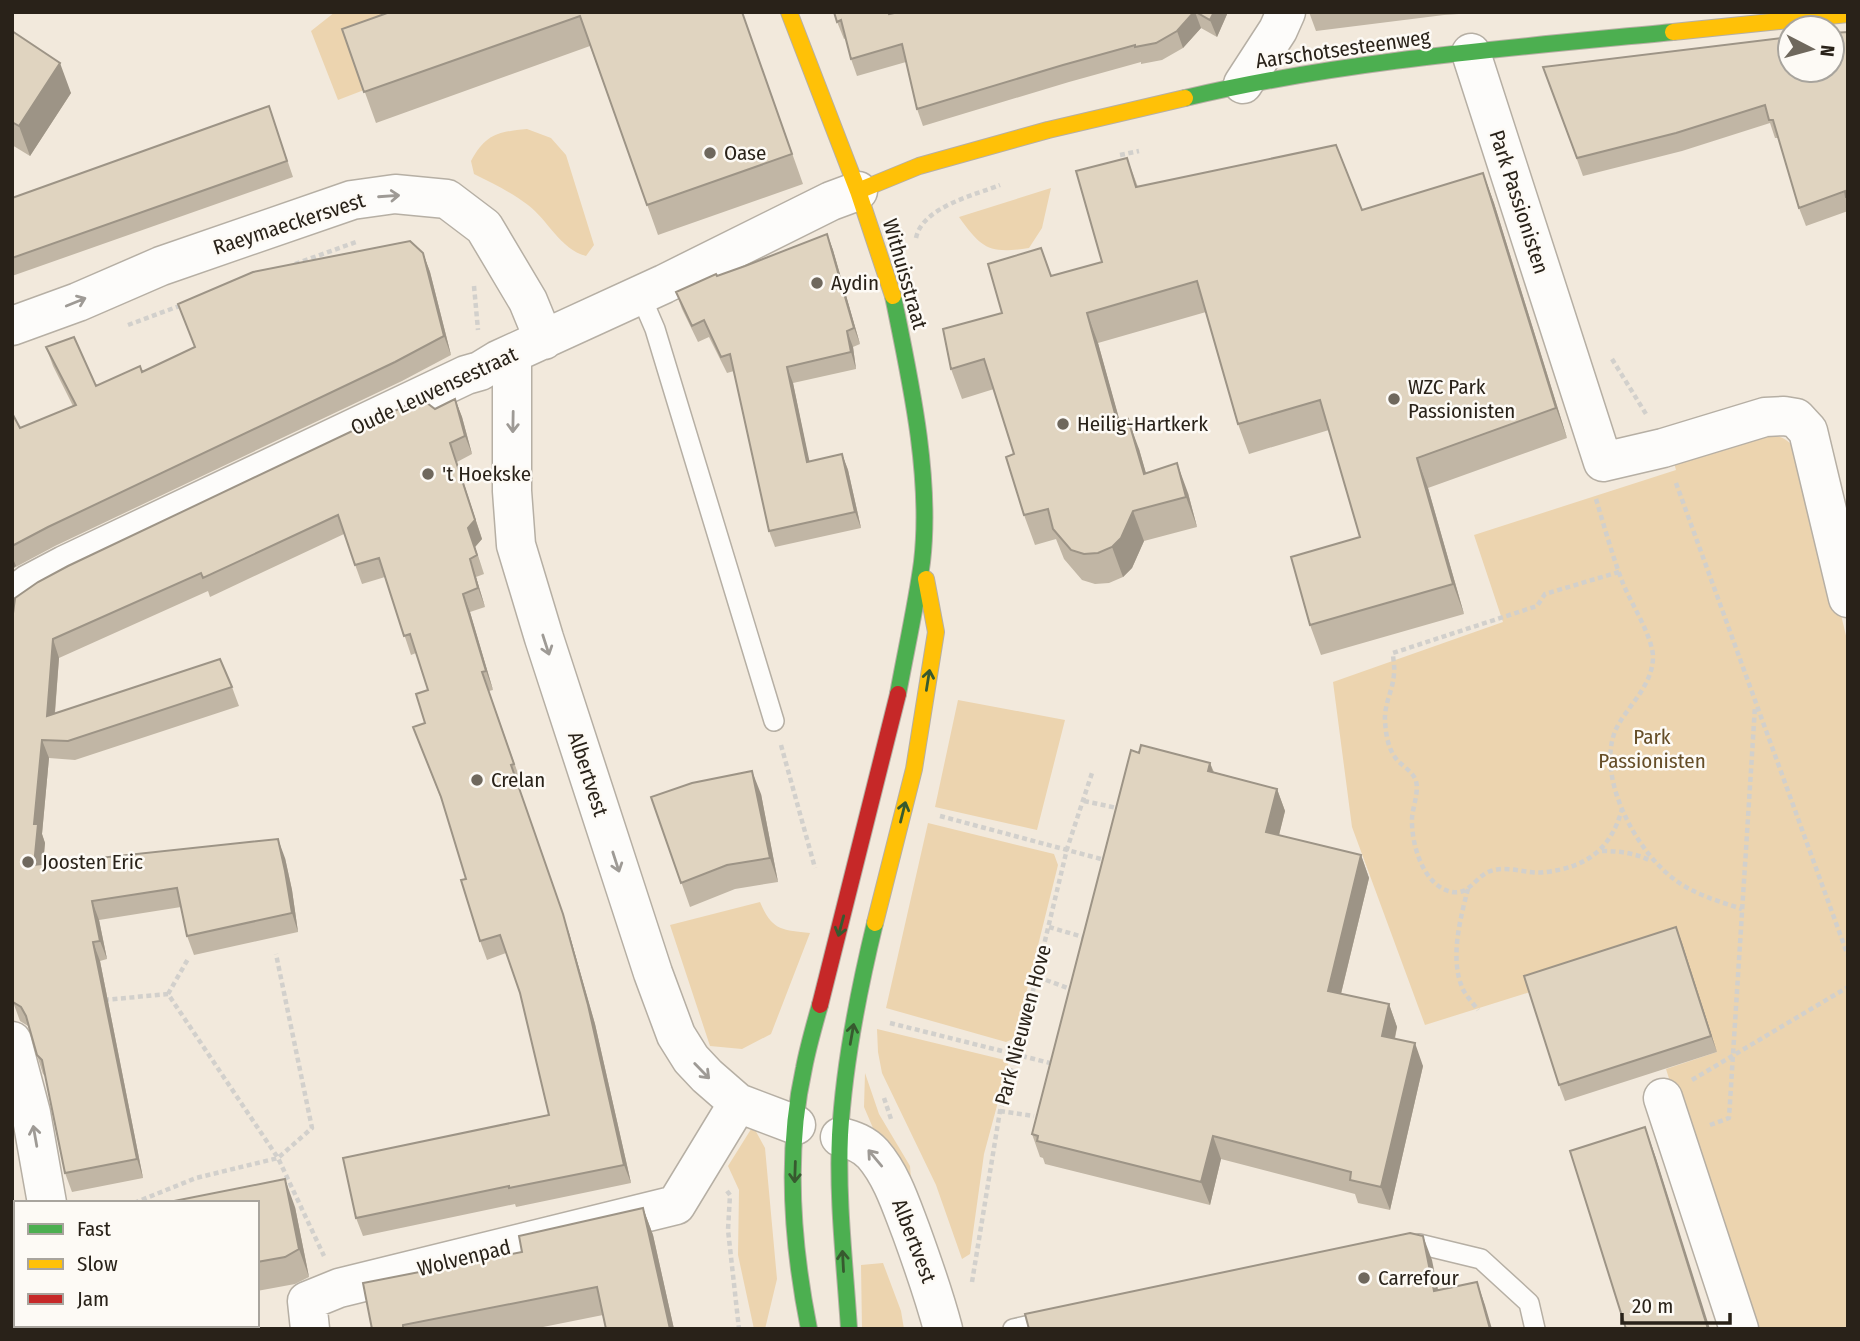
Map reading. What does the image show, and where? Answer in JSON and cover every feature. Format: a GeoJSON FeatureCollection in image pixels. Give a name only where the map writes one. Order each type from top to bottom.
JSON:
{"type":"FeatureCollection","features":[{"type":"Feature","properties":{"kind":"main road","name":"Withuisstraat"},"geometry":{"type":"LineString","coordinates":[[789,12],[858,191],[891,287],[911,383],[924,494],[922,560],[895,714],[803,1070],[796,1125]]}},
{"type":"Feature","properties":{"kind":"main road","name":"Aarschotsesteenweg"},"geometry":{"type":"LineString","coordinates":[[858,191],[919,166],[1048,130],[1243,84],[1377,62],[1848,14]]}},
{"type":"Feature","properties":{"kind":"main road","name":"Withuisstraat"},"geometry":{"type":"LineString","coordinates":[[904,808],[914,769],[936,632],[922,560]]}},
{"type":"Feature","properties":{"kind":"main road"},"geometry":{"type":"LineString","coordinates":[[849,1329],[841,1210],[840,1137],[848,1057],[860,985],[904,808]]}},
{"type":"Feature","properties":{"kind":"main road"},"geometry":{"type":"LineString","coordinates":[[796,1125],[794,1197],[800,1288],[809,1329]]}},
{"type":"Feature","properties":{"kind":"street"},"geometry":{"type":"LineString","coordinates":[[1243,84],[1278,30],[1286,12]]}},
{"type":"Feature","properties":{"kind":"street","name":"Park Passionisten"},"geometry":{"type":"LineString","coordinates":[[1471,53],[1603,462]]}},
{"type":"Feature","properties":{"kind":"street","name":"Oude Leuvensestraat"},"geometry":{"type":"LineString","coordinates":[[12,597],[29,584],[65,565],[512,355],[831,201],[858,191]]}},
{"type":"Feature","properties":{"kind":"street","name":"Raeymaeckersvest"},"geometry":{"type":"LineString","coordinates":[[12,326],[78,302],[161,266],[288,222],[352,200],[395,194],[447,199],[484,227],[528,301],[512,355]]}},
{"type":"Feature","properties":{"kind":"street","name":"Albertvest"},"geometry":{"type":"LineString","coordinates":[[512,355],[512,491],[516,545],[653,972],[676,1035],[691,1059],[738,1103],[796,1125]]}},
{"type":"Feature","properties":{"kind":"street"},"geometry":{"type":"LineString","coordinates":[[1603,462],[1663,448],[1765,417],[1796,418],[1808,431],[1848,598]]}},
{"type":"Feature","properties":{"kind":"street"},"geometry":{"type":"LineString","coordinates":[[12,1041],[31,1113],[47,1201]]}},
{"type":"Feature","properties":{"kind":"street"},"geometry":{"type":"LineString","coordinates":[[1663,1098],[1739,1329]]}},
{"type":"Feature","properties":{"kind":"street","name":"Wolvenpad"},"geometry":{"type":"LineString","coordinates":[[310,1329],[307,1301],[339,1288],[676,1205],[738,1103]]}},
{"type":"Feature","properties":{"kind":"street","name":"Albertvest"},"geometry":{"type":"LineString","coordinates":[[840,1137],[855,1140],[872,1153],[887,1173],[933,1290],[943,1329]]}},
{"type":"Feature","properties":{"kind":"street"},"geometry":{"type":"LineString","coordinates":[[788,1329],[800,1288]]}},
{"type":"Feature","properties":{"kind":"lane"},"geometry":{"type":"LineString","coordinates":[[640,294],[659,342],[775,720]]}},
{"type":"Feature","properties":{"kind":"lane"},"geometry":{"type":"LineString","coordinates":[[1378,1252],[1419,1244],[1481,1259],[1529,1303],[1535,1329]]}},
{"type":"Feature","properties":{"kind":"lane"},"geometry":{"type":"LineString","coordinates":[[1013,1329],[1067,1317]]}},
{"type":"Feature","properties":{"kind":"path"},"geometry":{"type":"LineString","coordinates":[[1113,156],[1152,148]]}},
{"type":"Feature","properties":{"kind":"path"},"geometry":{"type":"LineString","coordinates":[[915,245],[917,233],[937,211],[1004,184]]}},
{"type":"Feature","properties":{"kind":"path"},"geometry":{"type":"LineString","coordinates":[[286,267],[364,239]]}},
{"type":"Feature","properties":{"kind":"path"},"geometry":{"type":"LineString","coordinates":[[474,280],[512,355]]}},
{"type":"Feature","properties":{"kind":"path"},"geometry":{"type":"LineString","coordinates":[[121,327],[183,305]]}},
{"type":"Feature","properties":{"kind":"path"},"geometry":{"type":"LineString","coordinates":[[1607,352],[1663,448],[1848,956]]}},
{"type":"Feature","properties":{"kind":"path"},"geometry":{"type":"LineString","coordinates":[[1603,462],[1594,482],[1595,496],[1619,572],[1652,647],[1653,660],[1649,677],[1617,728],[1609,751],[1622,809],[1639,842],[1654,862],[1675,880],[1699,894],[1742,909]]}},
{"type":"Feature","properties":{"kind":"path"},"geometry":{"type":"LineString","coordinates":[[1619,572],[1545,594],[1537,606],[1393,653],[1395,672],[1384,718],[1387,743],[1416,782],[1412,818],[1415,847],[1426,871],[1440,888],[1456,893],[1468,890],[1488,872],[1507,869],[1541,873],[1564,870],[1601,851],[1612,835],[1622,809]]}},
{"type":"Feature","properties":{"kind":"path"},"geometry":{"type":"LineString","coordinates":[[1676,1138],[1729,1118],[1755,702]]}},
{"type":"Feature","properties":{"kind":"path"},"geometry":{"type":"LineString","coordinates":[[775,720],[819,880]]}},
{"type":"Feature","properties":{"kind":"path","name":"Park Nieuwen Hove"},"geometry":{"type":"LineString","coordinates":[[972,1282],[1000,1111],[1038,977],[1067,849],[1092,773]]}},
{"type":"Feature","properties":{"kind":"path"},"geometry":{"type":"LineString","coordinates":[[1084,800],[1117,808]]}},
{"type":"Feature","properties":{"kind":"path"},"geometry":{"type":"LineString","coordinates":[[904,808],[1101,859]]}},
{"type":"Feature","properties":{"kind":"path"},"geometry":{"type":"LineString","coordinates":[[1601,851],[1639,855],[1654,862]]}},
{"type":"Feature","properties":{"kind":"path"},"geometry":{"type":"LineString","coordinates":[[1468,890],[1459,928],[1458,973],[1462,988],[1478,1010]]}},
{"type":"Feature","properties":{"kind":"path"},"geometry":{"type":"LineString","coordinates":[[1049,926],[1083,937]]}},
{"type":"Feature","properties":{"kind":"path"},"geometry":{"type":"LineString","coordinates":[[139,1201],[196,1178],[278,1158],[312,1128],[276,954]]}},
{"type":"Feature","properties":{"kind":"path"},"geometry":{"type":"LineString","coordinates":[[168,994],[188,959]]}},
{"type":"Feature","properties":{"kind":"path"},"geometry":{"type":"LineString","coordinates":[[1038,977],[1070,989]]}},
{"type":"Feature","properties":{"kind":"path"},"geometry":{"type":"LineString","coordinates":[[1663,1098],[1848,987]]}},
{"type":"Feature","properties":{"kind":"path"},"geometry":{"type":"LineString","coordinates":[[168,994],[278,1158],[339,1288]]}},
{"type":"Feature","properties":{"kind":"path"},"geometry":{"type":"LineString","coordinates":[[98,1001],[168,994]]}},
{"type":"Feature","properties":{"kind":"path"},"geometry":{"type":"LineString","coordinates":[[882,1021],[1050,1063]]}},
{"type":"Feature","properties":{"kind":"path"},"geometry":{"type":"LineString","coordinates":[[1000,1111],[1034,1116]]}},
{"type":"Feature","properties":{"kind":"green space"},"geometry":{"type":"Polygon","coordinates":[[[335,12],[478,12],[364,90],[338,100],[311,31],[335,12]]]}},
{"type":"Feature","properties":{"kind":"green space"},"geometry":{"type":"Polygon","coordinates":[[[527,129],[551,138],[566,155],[594,245],[586,256],[561,241],[528,205],[474,174],[471,161],[487,140],[500,133],[527,129]]]}},
{"type":"Feature","properties":{"kind":"green space"},"geometry":{"type":"Polygon","coordinates":[[[1051,188],[1042,228],[1029,248],[1004,250],[988,247],[974,236],[959,217],[1051,188]]]}},
{"type":"Feature","properties":{"kind":"green space","name":"Park Passionisten"},"geometry":{"type":"Polygon","coordinates":[[[1754,433],[1773,435],[1786,440],[1805,465],[1848,644],[1848,1329],[1748,1329],[1666,1069],[1717,1052],[1530,992],[1425,1025],[1352,827],[1333,682],[1503,622],[1474,535],[1676,470],[1673,459],[1754,433]]]}},
{"type":"Feature","properties":{"kind":"green space"},"geometry":{"type":"Polygon","coordinates":[[[958,700],[1065,720],[1037,830],[935,807],[958,700]]]}},
{"type":"Feature","properties":{"kind":"green space"},"geometry":{"type":"Polygon","coordinates":[[[928,823],[1054,854],[1058,865],[1015,1038],[1006,1042],[886,1008],[928,823]]]}},
{"type":"Feature","properties":{"kind":"green space"},"geometry":{"type":"Polygon","coordinates":[[[760,902],[774,924],[785,930],[810,933],[771,1034],[742,1049],[710,1046],[670,925],[760,902]]]}},
{"type":"Feature","properties":{"kind":"green space"},"geometry":{"type":"Polygon","coordinates":[[[877,1029],[1009,1061],[984,1154],[970,1254],[962,1259],[936,1185],[882,1073],[877,1029]]]}},
{"type":"Feature","properties":{"kind":"green space"},"geometry":{"type":"Polygon","coordinates":[[[865,1073],[879,1114],[910,1166],[911,1178],[906,1185],[876,1135],[864,1107],[865,1073]]]}},
{"type":"Feature","properties":{"kind":"green space"},"geometry":{"type":"Polygon","coordinates":[[[753,1126],[765,1148],[777,1279],[765,1329],[754,1329],[738,1255],[739,1190],[728,1166],[753,1126]]]}},
{"type":"Feature","properties":{"kind":"green space"},"geometry":{"type":"Polygon","coordinates":[[[883,1263],[901,1311],[904,1329],[862,1329],[861,1265],[883,1263]]]}},
{"type":"Feature","properties":{"kind":"building","name":"Oase"},"geometry":{"type":"Polygon","coordinates":[[[390,12],[742,12],[792,154],[647,205],[580,16],[364,92],[342,29],[390,12]]]}},
{"type":"Feature","properties":{"kind":"building"},"geometry":{"type":"Polygon","coordinates":[[[834,12],[1194,12],[1177,31],[1156,43],[1135,45],[917,109],[902,44],[851,59],[841,20],[837,22],[834,12]]]}},
{"type":"Feature","properties":{"kind":"building"},"geometry":{"type":"Polygon","coordinates":[[[1196,12],[1214,12],[1210,20],[1196,12]]]}},
{"type":"Feature","properties":{"kind":"building"},"geometry":{"type":"Polygon","coordinates":[[[12,31],[60,63],[19,126],[12,122],[12,31]]]}},
{"type":"Feature","properties":{"kind":"building"},"geometry":{"type":"Polygon","coordinates":[[[1846,32],[1848,197],[1845,191],[1799,208],[1773,120],[1769,120],[1765,105],[1676,133],[1577,158],[1543,67],[1776,39],[1776,84],[1846,84],[1846,32]]]}},
{"type":"Feature","properties":{"kind":"building"},"geometry":{"type":"Polygon","coordinates":[[[269,106],[287,161],[12,258],[12,198],[269,106]]]}},
{"type":"Feature","properties":{"kind":"building"},"geometry":{"type":"Polygon","coordinates":[[[1336,145],[1362,210],[1483,173],[1556,408],[1417,458],[1453,584],[1310,625],[1291,557],[1360,537],[1320,400],[1238,424],[1197,281],[1087,313],[1118,424],[1128,419],[1144,474],[1177,463],[1186,497],[1133,511],[1121,538],[1112,547],[1098,553],[1084,554],[1071,550],[1053,529],[1048,509],[1024,515],[1006,457],[1014,454],[984,359],[951,369],[943,329],[1002,313],[988,264],[1041,248],[1051,276],[1102,262],[1076,171],[1127,158],[1136,187],[1336,145]]]}},
{"type":"Feature","properties":{"kind":"building"},"geometry":{"type":"Polygon","coordinates":[[[827,234],[854,328],[847,331],[851,352],[787,367],[807,462],[842,454],[855,512],[769,531],[730,354],[721,357],[704,320],[692,326],[676,292],[716,274],[717,276],[745,266],[827,234]]]}},
{"type":"Feature","properties":{"kind":"building"},"geometry":{"type":"Polygon","coordinates":[[[410,241],[423,253],[444,336],[12,546],[12,413],[20,428],[76,405],[46,347],[74,337],[96,386],[140,366],[142,372],[195,347],[178,304],[253,272],[410,241]]]}},
{"type":"Feature","properties":{"kind":"building"},"geometry":{"type":"Polygon","coordinates":[[[455,399],[465,436],[450,443],[475,520],[468,528],[477,555],[470,559],[478,588],[463,594],[486,671],[482,672],[514,764],[511,765],[563,914],[588,1005],[624,1165],[356,1218],[343,1158],[549,1115],[520,993],[500,935],[480,941],[461,880],[466,879],[441,797],[413,727],[425,723],[416,694],[428,690],[410,634],[404,636],[379,558],[355,565],[338,515],[203,578],[201,573],[53,639],[47,716],[220,659],[232,687],[68,741],[42,740],[34,824],[38,824],[34,865],[278,839],[292,913],[187,936],[177,888],[92,901],[100,941],[93,942],[137,1159],[65,1173],[42,1060],[37,1055],[26,1016],[12,998],[12,621],[15,598],[68,566],[407,405],[427,403],[435,409],[455,399]]]}},
{"type":"Feature","properties":{"kind":"building"},"geometry":{"type":"Polygon","coordinates":[[[1141,745],[1210,763],[1208,771],[1277,789],[1266,832],[1361,855],[1328,991],[1389,1004],[1382,1036],[1415,1043],[1381,1187],[1350,1180],[1351,1172],[1213,1136],[1201,1182],[1037,1141],[1038,1136],[1032,1134],[1131,750],[1139,753],[1141,745]]]}},
{"type":"Feature","properties":{"kind":"building"},"geometry":{"type":"Polygon","coordinates":[[[752,771],[770,858],[727,865],[681,883],[651,797],[692,783],[752,771]]]}},
{"type":"Feature","properties":{"kind":"building"},"geometry":{"type":"Polygon","coordinates":[[[1676,927],[1711,1036],[1559,1085],[1524,976],[1676,927]]]}},
{"type":"Feature","properties":{"kind":"building"},"geometry":{"type":"Polygon","coordinates":[[[1645,1127],[1708,1329],[1626,1329],[1570,1151],[1645,1127]]]}},
{"type":"Feature","properties":{"kind":"building"},"geometry":{"type":"Polygon","coordinates":[[[285,1179],[299,1249],[285,1257],[259,1262],[259,1201],[174,1201],[285,1179]]]}},
{"type":"Feature","properties":{"kind":"building"},"geometry":{"type":"Polygon","coordinates":[[[643,1208],[670,1329],[606,1329],[597,1287],[403,1325],[403,1329],[372,1329],[363,1283],[522,1252],[519,1236],[643,1208]]]}},
{"type":"Feature","properties":{"kind":"building","name":"Carrefour"},"geometry":{"type":"Polygon","coordinates":[[[1410,1233],[1423,1236],[1434,1291],[1477,1282],[1490,1329],[1029,1329],[1025,1314],[1410,1233]]]}},
{"type":"Feature","properties":{"kind":"building"},"geometry":{"type":"Polygon","coordinates":[[[14,1252],[12,1287],[12,1253],[14,1252]]]}},
{"type":"Feature","properties":{"kind":"building"},"geometry":{"type":"Polygon","coordinates":[[[200,1327],[201,1329],[112,1329],[200,1327]]]}},
{"type":"Feature","properties":{"kind":"traffic: fast"},"geometry":{"type":"LineString","coordinates":[[1185,98],[1367,65],[1673,32]]}},
{"type":"Feature","properties":{"kind":"traffic: fast"},"geometry":{"type":"LineString","coordinates":[[893,296],[918,428],[924,496],[922,562],[898,694]]}},
{"type":"Feature","properties":{"kind":"traffic: fast"},"geometry":{"type":"LineString","coordinates":[[849,1329],[840,1208],[840,1135],[853,1028],[875,923]]}},
{"type":"Feature","properties":{"kind":"traffic: fast"},"geometry":{"type":"LineString","coordinates":[[809,1329],[795,1231],[794,1133],[807,1052],[820,1005]]}},
{"type":"Feature","properties":{"kind":"traffic: slow"},"geometry":{"type":"LineString","coordinates":[[789,12],[858,191],[893,296]]}},
{"type":"Feature","properties":{"kind":"traffic: slow"},"geometry":{"type":"LineString","coordinates":[[1673,32],[1848,14]]}},
{"type":"Feature","properties":{"kind":"traffic: slow"},"geometry":{"type":"LineString","coordinates":[[858,191],[919,166],[1048,130],[1185,98]]}},
{"type":"Feature","properties":{"kind":"traffic: slow"},"geometry":{"type":"LineString","coordinates":[[875,923],[914,769],[936,632],[926,579]]}},
{"type":"Feature","properties":{"kind":"traffic: jam"},"geometry":{"type":"LineString","coordinates":[[820,1005],[898,694]]}},
{"type":"Feature","properties":{"kind":"place","name":"Oase"},"geometry":{"type":"Point","coordinates":[710,153]}},
{"type":"Feature","properties":{"kind":"place","name":"Aydin"},"geometry":{"type":"Point","coordinates":[817,283]}},
{"type":"Feature","properties":{"kind":"place","name":"WZC Park Passionisten"},"geometry":{"type":"Point","coordinates":[1394,399]}},
{"type":"Feature","properties":{"kind":"place","name":"Heilig-Hartkerk"},"geometry":{"type":"Point","coordinates":[1063,424]}},
{"type":"Feature","properties":{"kind":"place","name":"'t Hoekske"},"geometry":{"type":"Point","coordinates":[428,474]}},
{"type":"Feature","properties":{"kind":"place","name":"Crelan"},"geometry":{"type":"Point","coordinates":[477,780]}},
{"type":"Feature","properties":{"kind":"place","name":"Joosten Eric"},"geometry":{"type":"Point","coordinates":[28,862]}},
{"type":"Feature","properties":{"kind":"place","name":"Carrefour"},"geometry":{"type":"Point","coordinates":[1364,1278]}}]}
